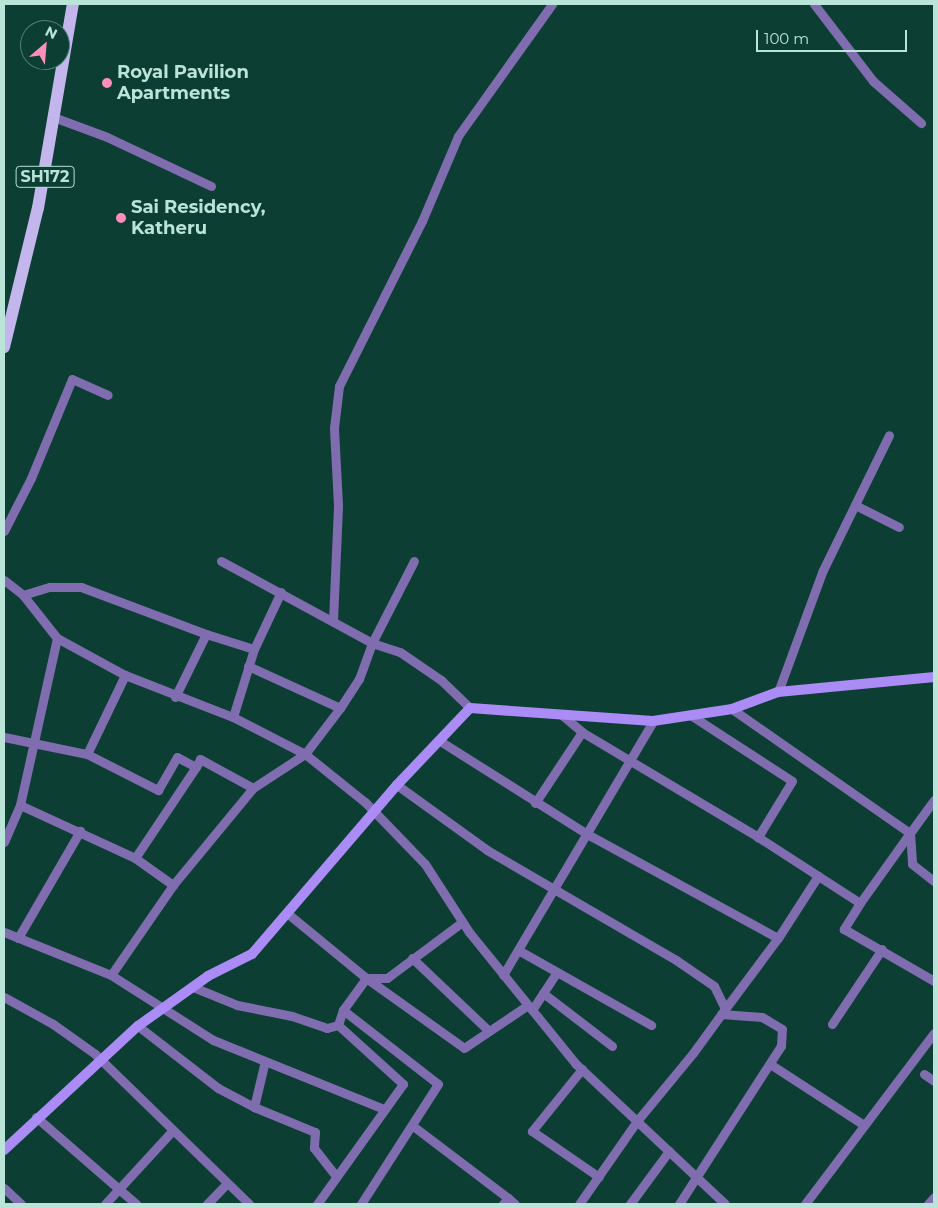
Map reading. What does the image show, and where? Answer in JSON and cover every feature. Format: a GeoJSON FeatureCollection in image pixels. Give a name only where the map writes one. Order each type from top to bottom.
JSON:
{"type":"FeatureCollection","features":[{"type":"Feature","properties":{"kind":"main road","name":"SH172"},"geometry":{"type":"LineString","coordinates":[[4,347],[38,208],[56,118],[73,4]]}},
{"type":"Feature","properties":{"kind":"main road"},"geometry":{"type":"LineString","coordinates":[[4,1150],[99,1058],[138,1026],[193,987],[252,954],[397,785],[470,708],[653,721],[732,709],[778,692],[934,678]]}},
{"type":"Feature","properties":{"kind":"street"},"geometry":{"type":"LineString","coordinates":[[333,622],[338,506],[334,428],[339,386],[422,222],[458,136],[552,4]]}},
{"type":"Feature","properties":{"kind":"street"},"geometry":{"type":"LineString","coordinates":[[814,4],[873,81],[920,123]]}},
{"type":"Feature","properties":{"kind":"street"},"geometry":{"type":"LineString","coordinates":[[56,118],[115,141],[211,186]]}},
{"type":"Feature","properties":{"kind":"street"},"geometry":{"type":"LineString","coordinates":[[4,531],[31,478],[72,379],[108,395]]}},
{"type":"Feature","properties":{"kind":"street"},"geometry":{"type":"LineString","coordinates":[[778,692],[823,570],[889,435]]}},
{"type":"Feature","properties":{"kind":"street"},"geometry":{"type":"LineString","coordinates":[[855,504],[899,527]]}},
{"type":"Feature","properties":{"kind":"street"},"geometry":{"type":"LineString","coordinates":[[221,561],[372,643],[400,652],[441,680],[470,708]]}},
{"type":"Feature","properties":{"kind":"street"},"geometry":{"type":"LineString","coordinates":[[111,975],[173,885],[253,788],[305,754],[340,708],[359,679],[372,643],[414,561]]}},
{"type":"Feature","properties":{"kind":"street"},"geometry":{"type":"LineString","coordinates":[[4,580],[23,595],[57,638],[125,675],[176,697],[233,717],[305,754],[374,812],[425,864],[462,922],[503,975],[582,1070],[725,1204]]}},
{"type":"Feature","properties":{"kind":"street"},"geometry":{"type":"LineString","coordinates":[[23,595],[50,587],[81,587],[206,634],[254,648]]}},
{"type":"Feature","properties":{"kind":"street"},"geometry":{"type":"LineString","coordinates":[[233,717],[254,648],[281,592]]}},
{"type":"Feature","properties":{"kind":"street"},"geometry":{"type":"LineString","coordinates":[[176,697],[206,634]]}},
{"type":"Feature","properties":{"kind":"street"},"geometry":{"type":"LineString","coordinates":[[4,842],[20,805],[57,638]]}},
{"type":"Feature","properties":{"kind":"street"},"geometry":{"type":"LineString","coordinates":[[248,666],[340,708]]}},
{"type":"Feature","properties":{"kind":"street"},"geometry":{"type":"LineString","coordinates":[[87,754],[125,675]]}},
{"type":"Feature","properties":{"kind":"street"},"geometry":{"type":"LineString","coordinates":[[732,709],[910,833]]}},
{"type":"Feature","properties":{"kind":"street"},"geometry":{"type":"LineString","coordinates":[[562,715],[582,732],[758,837],[860,903]]}},
{"type":"Feature","properties":{"kind":"street"},"geometry":{"type":"LineString","coordinates":[[692,716],[792,781],[758,837]]}},
{"type":"Feature","properties":{"kind":"street"},"geometry":{"type":"LineString","coordinates":[[503,975],[556,889],[653,721]]}},
{"type":"Feature","properties":{"kind":"street"},"geometry":{"type":"LineString","coordinates":[[535,803],[582,732]]}},
{"type":"Feature","properties":{"kind":"street"},"geometry":{"type":"LineString","coordinates":[[4,737],[87,754],[158,790],[177,757],[196,766]]}},
{"type":"Feature","properties":{"kind":"street"},"geometry":{"type":"LineString","coordinates":[[440,741],[535,803],[587,834],[778,938]]}},
{"type":"Feature","properties":{"kind":"street"},"geometry":{"type":"LineString","coordinates":[[135,858],[200,760],[253,788]]}},
{"type":"Feature","properties":{"kind":"street"},"geometry":{"type":"LineString","coordinates":[[397,785],[487,850],[556,889],[714,986],[723,1012]]}},
{"type":"Feature","properties":{"kind":"street"},"geometry":{"type":"LineString","coordinates":[[934,800],[860,903],[844,929],[934,981]]}},
{"type":"Feature","properties":{"kind":"street"},"geometry":{"type":"LineString","coordinates":[[20,805],[80,831],[135,858],[173,885]]}},
{"type":"Feature","properties":{"kind":"street"},"geometry":{"type":"LineString","coordinates":[[18,938],[80,831]]}},
{"type":"Feature","properties":{"kind":"street"},"geometry":{"type":"LineString","coordinates":[[910,833],[912,864],[934,881]]}},
{"type":"Feature","properties":{"kind":"street"},"geometry":{"type":"LineString","coordinates":[[579,1204],[637,1121],[693,1054],[778,938],[818,876]]}},
{"type":"Feature","properties":{"kind":"street"},"geometry":{"type":"LineString","coordinates":[[287,914],[366,978],[464,1048],[488,1031],[530,1008],[557,972]]}},
{"type":"Feature","properties":{"kind":"street"},"geometry":{"type":"LineString","coordinates":[[366,978],[387,978],[462,922]]}},
{"type":"Feature","properties":{"kind":"street"},"geometry":{"type":"LineString","coordinates":[[4,932],[111,975],[213,1040],[384,1109]]}},
{"type":"Feature","properties":{"kind":"street"},"geometry":{"type":"LineString","coordinates":[[518,950],[651,1025]]}},
{"type":"Feature","properties":{"kind":"street"},"geometry":{"type":"LineString","coordinates":[[832,1024],[882,950]]}},
{"type":"Feature","properties":{"kind":"street"},"geometry":{"type":"LineString","coordinates":[[412,958],[488,1031]]}},
{"type":"Feature","properties":{"kind":"street"},"geometry":{"type":"LineString","coordinates":[[338,1025],[343,1010],[366,978]]}},
{"type":"Feature","properties":{"kind":"street"},"geometry":{"type":"LineString","coordinates":[[193,987],[237,1005],[292,1016],[327,1028],[338,1025]]}},
{"type":"Feature","properties":{"kind":"street"},"geometry":{"type":"LineString","coordinates":[[543,993],[612,1046]]}},
{"type":"Feature","properties":{"kind":"street"},"geometry":{"type":"LineString","coordinates":[[4,997],[54,1024],[99,1058],[248,1204]]}},
{"type":"Feature","properties":{"kind":"street"},"geometry":{"type":"LineString","coordinates":[[343,1010],[438,1084],[413,1126],[361,1204]]}},
{"type":"Feature","properties":{"kind":"street"},"geometry":{"type":"LineString","coordinates":[[679,1204],[697,1179],[781,1046],[782,1029],[762,1017],[723,1012]]}},
{"type":"Feature","properties":{"kind":"street"},"geometry":{"type":"LineString","coordinates":[[317,1204],[335,1175],[403,1084],[338,1025]]}},
{"type":"Feature","properties":{"kind":"street"},"geometry":{"type":"LineString","coordinates":[[138,1026],[218,1088],[254,1107],[315,1132],[314,1148],[335,1175]]}},
{"type":"Feature","properties":{"kind":"street"},"geometry":{"type":"LineString","coordinates":[[805,1204],[934,1033]]}},
{"type":"Feature","properties":{"kind":"street"},"geometry":{"type":"LineString","coordinates":[[254,1107],[265,1061]]}},
{"type":"Feature","properties":{"kind":"street"},"geometry":{"type":"LineString","coordinates":[[770,1064],[864,1126]]}},
{"type":"Feature","properties":{"kind":"street"},"geometry":{"type":"LineString","coordinates":[[582,1070],[532,1131],[599,1177]]}},
{"type":"Feature","properties":{"kind":"street"},"geometry":{"type":"LineString","coordinates":[[924,1074],[934,1081]]}},
{"type":"Feature","properties":{"kind":"street"},"geometry":{"type":"LineString","coordinates":[[36,1117],[136,1204]]}},
{"type":"Feature","properties":{"kind":"street"},"geometry":{"type":"LineString","coordinates":[[413,1126],[509,1202]]}},
{"type":"Feature","properties":{"kind":"street"},"geometry":{"type":"LineString","coordinates":[[105,1204],[173,1130]]}},
{"type":"Feature","properties":{"kind":"street"},"geometry":{"type":"LineString","coordinates":[[630,1204],[668,1150]]}},
{"type":"Feature","properties":{"kind":"street"},"geometry":{"type":"LineString","coordinates":[[207,1204],[226,1183]]}},
{"type":"Feature","properties":{"kind":"street"},"geometry":{"type":"LineString","coordinates":[[4,1188],[21,1204]]}},
{"type":"Feature","properties":{"kind":"street"},"geometry":{"type":"LineString","coordinates":[[928,1204],[934,1197]]}},
{"type":"Feature","properties":{"kind":"place","name":"Royal Pavilion Apartments"},"geometry":{"type":"Point","coordinates":[107,83]}},
{"type":"Feature","properties":{"kind":"place","name":"Sai Residency, Katheru"},"geometry":{"type":"Point","coordinates":[121,218]}}]}
